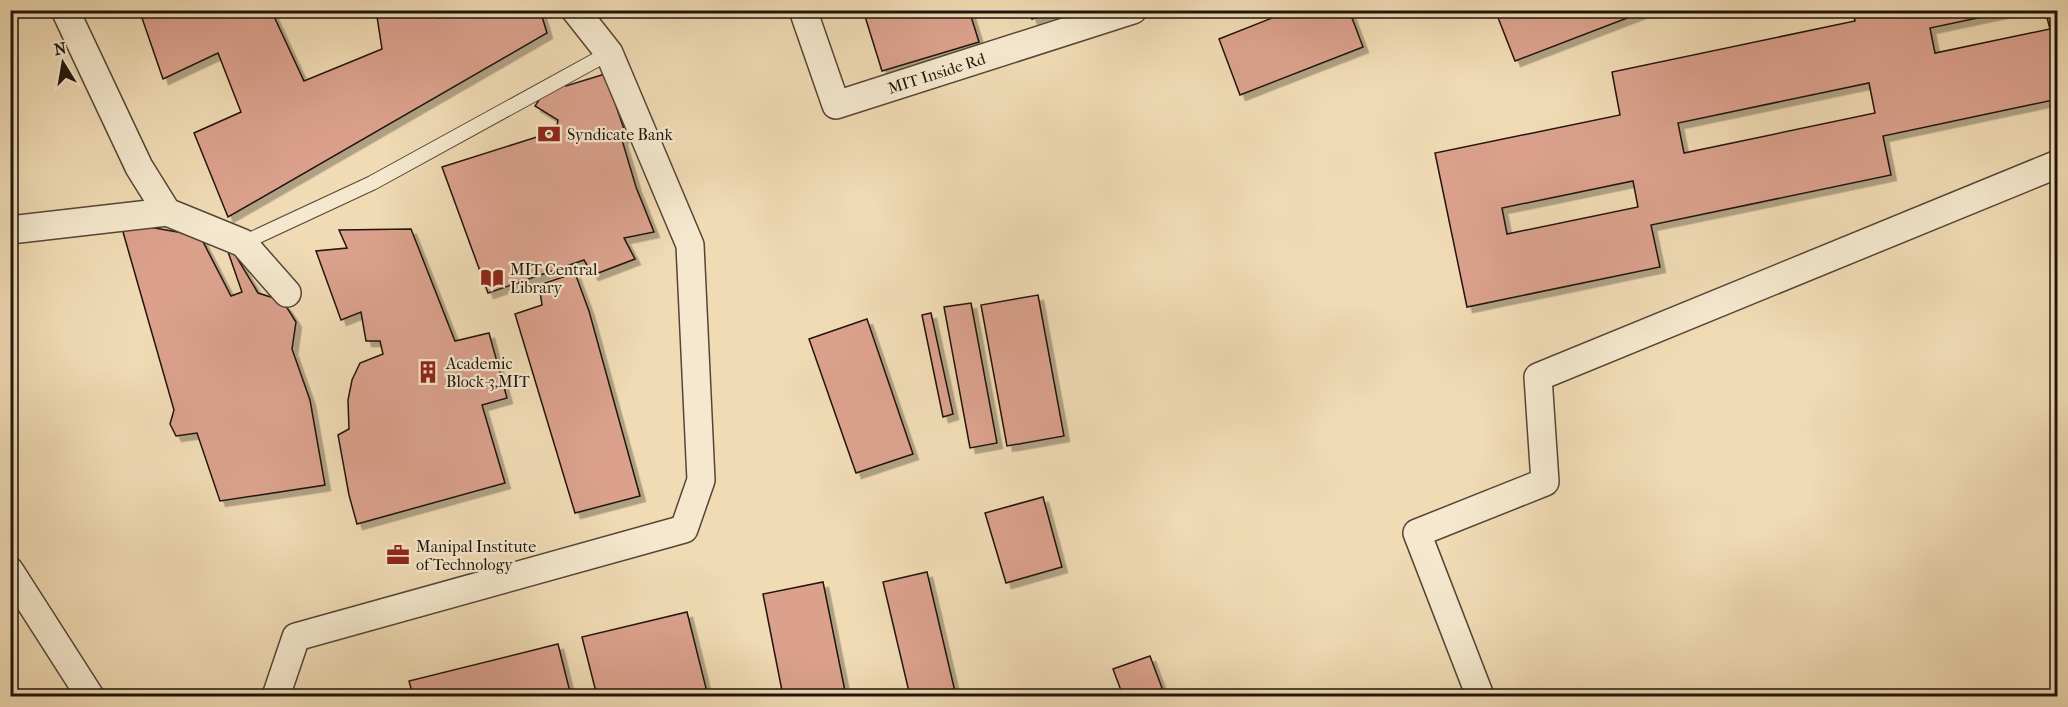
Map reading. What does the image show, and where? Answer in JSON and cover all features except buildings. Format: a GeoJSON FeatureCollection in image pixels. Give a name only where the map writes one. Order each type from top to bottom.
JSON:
{"type":"FeatureCollection","features":[{"type":"Feature","properties":{"kind":"street"},"geometry":{"type":"LineString","coordinates":[[65,10],[139,167],[167,212]]}},
{"type":"Feature","properties":{"kind":"street"},"geometry":{"type":"LineString","coordinates":[[276,696],[296,637],[684,529],[701,480],[690,245],[609,53],[575,10]]}},
{"type":"Feature","properties":{"kind":"street","name":"MIT Inside Rd"},"geometry":{"type":"LineString","coordinates":[[803,10],[836,105],[1133,10]]}},
{"type":"Feature","properties":{"kind":"street"},"geometry":{"type":"LineString","coordinates":[[1480,696],[1417,533],[1545,482],[1538,377],[2058,164]]}},
{"type":"Feature","properties":{"kind":"street"},"geometry":{"type":"LineString","coordinates":[[10,230],[167,212],[243,243],[287,293]]}},
{"type":"Feature","properties":{"kind":"street"},"geometry":{"type":"LineString","coordinates":[[10,571],[90,696]]}},
{"type":"Feature","properties":{"kind":"lane"},"geometry":{"type":"LineString","coordinates":[[243,243],[372,183],[609,53]]}},
{"type":"Feature","properties":{"kind":"place","name":"Syndicate Bank"},"geometry":{"type":"Point","coordinates":[549,134]}},
{"type":"Feature","properties":{"kind":"place","name":"MIT Central Library"},"geometry":{"type":"Point","coordinates":[492,278]}},
{"type":"Feature","properties":{"kind":"place","name":"Academic Block-3,MIT"},"geometry":{"type":"Point","coordinates":[428,372]}},
{"type":"Feature","properties":{"kind":"place","name":"Manipal Institute of Technology"},"geometry":{"type":"Point","coordinates":[398,555]}}]}
